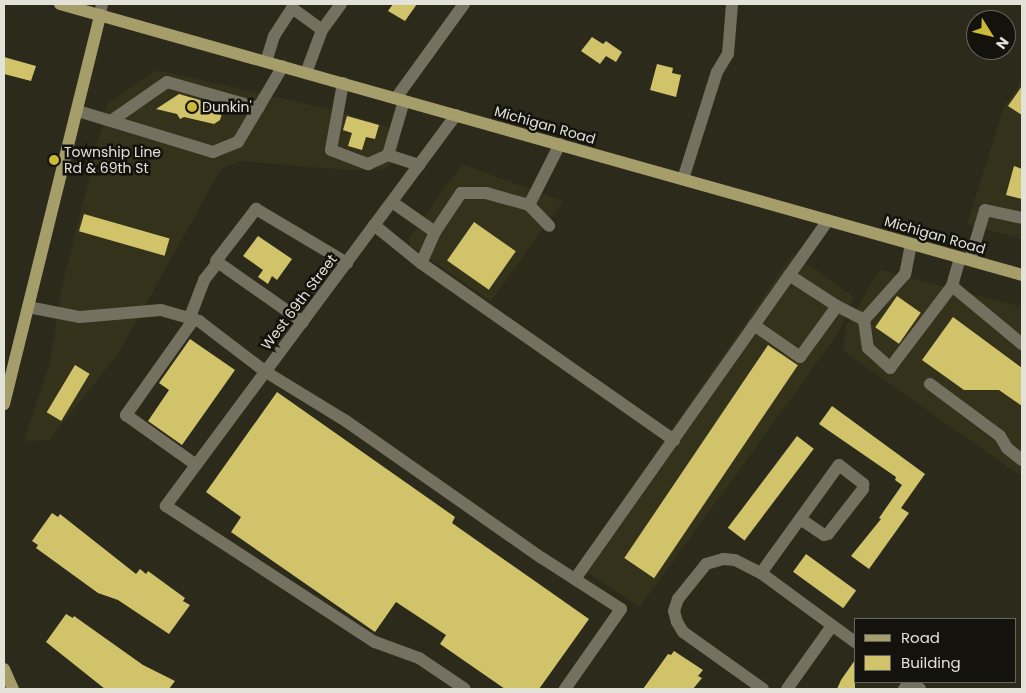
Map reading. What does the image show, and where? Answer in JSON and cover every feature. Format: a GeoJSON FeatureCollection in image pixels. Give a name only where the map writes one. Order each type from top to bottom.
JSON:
{"type":"FeatureCollection","features":[{"type":"Feature","properties":{"kind":"main road","name":"Michigan Road"},"geometry":{"type":"LineString","coordinates":[[60,4],[101,9],[266,62],[1022,275]]}},
{"type":"Feature","properties":{"kind":"main road"},"geometry":{"type":"LineString","coordinates":[[4,404],[78,112],[101,9]]}},
{"type":"Feature","properties":{"kind":"main road"},"geometry":{"type":"LineString","coordinates":[[4,669],[13,689]]}},
{"type":"Feature","properties":{"kind":"street"},"geometry":{"type":"LineString","coordinates":[[306,73],[322,30],[341,4]]}},
{"type":"Feature","properties":{"kind":"street"},"geometry":{"type":"LineString","coordinates":[[388,155],[400,99],[464,4]]}},
{"type":"Feature","properties":{"kind":"street"},"geometry":{"type":"LineString","coordinates":[[683,179],[716,72],[728,54],[732,4]]}},
{"type":"Feature","properties":{"kind":"street"},"geometry":{"type":"LineString","coordinates":[[266,62],[274,36],[293,6],[322,30]]}},
{"type":"Feature","properties":{"kind":"street"},"geometry":{"type":"LineString","coordinates":[[78,112],[213,152],[238,142],[283,66]]}},
{"type":"Feature","properties":{"kind":"street"},"geometry":{"type":"LineString","coordinates":[[111,121],[167,82],[258,108]]}},
{"type":"Feature","properties":{"kind":"street"},"geometry":{"type":"LineString","coordinates":[[343,83],[331,150],[368,164],[388,155],[419,164]]}},
{"type":"Feature","properties":{"kind":"street","name":"West 69th Street"},"geometry":{"type":"LineString","coordinates":[[456,115],[166,506],[375,642],[419,658],[466,689]]}},
{"type":"Feature","properties":{"kind":"street"},"geometry":{"type":"LineString","coordinates":[[528,205],[560,144]]}},
{"type":"Feature","properties":{"kind":"street"},"geometry":{"type":"LineString","coordinates":[[421,263],[435,232],[460,193],[486,193],[528,205],[549,226]]}},
{"type":"Feature","properties":{"kind":"street"},"geometry":{"type":"LineString","coordinates":[[392,202],[435,232]]}},
{"type":"Feature","properties":{"kind":"street"},"geometry":{"type":"LineString","coordinates":[[196,465],[126,415],[192,318],[204,280],[256,209],[346,263]]}},
{"type":"Feature","properties":{"kind":"street"},"geometry":{"type":"LineString","coordinates":[[911,244],[905,274],[864,320],[868,348],[890,368],[952,286],[985,210],[1022,218]]}},
{"type":"Feature","properties":{"kind":"street"},"geometry":{"type":"LineString","coordinates":[[576,579],[828,220]]}},
{"type":"Feature","properties":{"kind":"street"},"geometry":{"type":"LineString","coordinates":[[374,225],[421,263],[674,440]]}},
{"type":"Feature","properties":{"kind":"street"},"geometry":{"type":"LineString","coordinates":[[218,262],[303,322]]}},
{"type":"Feature","properties":{"kind":"street"},"geometry":{"type":"LineString","coordinates":[[789,275],[837,306],[864,320]]}},
{"type":"Feature","properties":{"kind":"street"},"geometry":{"type":"LineString","coordinates":[[952,286],[1022,344]]}},
{"type":"Feature","properties":{"kind":"street"},"geometry":{"type":"LineString","coordinates":[[754,325],[800,357],[837,306]]}},
{"type":"Feature","properties":{"kind":"street"},"geometry":{"type":"LineString","coordinates":[[28,307],[80,317],[148,310],[192,318],[214,330],[266,372],[346,421],[621,608],[565,689]]}},
{"type":"Feature","properties":{"kind":"street"},"geometry":{"type":"LineString","coordinates":[[930,384],[1000,436],[1007,448],[1022,460]]}},
{"type":"Feature","properties":{"kind":"street"},"geometry":{"type":"LineString","coordinates":[[761,573],[800,518],[839,465],[862,482],[863,489],[828,534],[824,535],[800,518]]}},
{"type":"Feature","properties":{"kind":"street"},"geometry":{"type":"LineString","coordinates":[[763,689],[683,632],[674,611],[678,599],[706,564],[723,559],[736,560],[761,573],[854,641]]}},
{"type":"Feature","properties":{"kind":"street"},"geometry":{"type":"LineString","coordinates":[[787,689],[832,626]]}},
{"type":"Feature","properties":{"kind":"shaded area"},"geometry":{"type":"Polygon","coordinates":[[[157,70],[329,109],[388,127],[400,135],[395,163],[382,169],[348,170],[241,161],[221,169],[118,354],[49,440],[24,441],[50,363],[62,286],[108,103],[157,70]]]}},
{"type":"Feature","properties":{"kind":"shaded area"},"geometry":{"type":"Polygon","coordinates":[[[1022,81],[1022,239],[967,224],[1004,107],[1022,81]]]}},
{"type":"Feature","properties":{"kind":"shaded area"},"geometry":{"type":"Polygon","coordinates":[[[462,164],[563,201],[491,301],[410,245],[410,237],[462,164]]]}},
{"type":"Feature","properties":{"kind":"shaded area"},"geometry":{"type":"Polygon","coordinates":[[[793,254],[854,297],[837,335],[640,607],[577,566],[793,254]]]}},
{"type":"Feature","properties":{"kind":"shaded area"},"geometry":{"type":"Polygon","coordinates":[[[880,270],[1022,307],[1022,477],[843,351],[846,326],[880,270]]]}},
{"type":"Feature","properties":{"kind":"building"},"geometry":{"type":"Polygon","coordinates":[[[393,4],[417,4],[405,21],[388,11],[393,4]]]}},
{"type":"Feature","properties":{"kind":"building"},"geometry":{"type":"Polygon","coordinates":[[[592,37],[603,44],[606,41],[622,52],[616,62],[606,56],[600,64],[581,51],[592,37]]]}},
{"type":"Feature","properties":{"kind":"building"},"geometry":{"type":"Polygon","coordinates":[[[4,57],[36,66],[31,81],[4,74],[4,57]]]}},
{"type":"Feature","properties":{"kind":"building"},"geometry":{"type":"Polygon","coordinates":[[[657,64],[673,68],[672,73],[681,75],[676,97],[650,90],[657,64]]]}},
{"type":"Feature","properties":{"kind":"building"},"geometry":{"type":"Polygon","coordinates":[[[1022,86],[1022,115],[1008,106],[1022,86]]]}},
{"type":"Feature","properties":{"kind":"building","name":"Dunkin'"},"geometry":{"type":"Polygon","coordinates":[[[179,94],[224,107],[220,120],[214,124],[184,117],[180,119],[177,114],[156,109],[179,94]]]}},
{"type":"Feature","properties":{"kind":"building"},"geometry":{"type":"Polygon","coordinates":[[[347,116],[379,125],[375,139],[366,137],[362,150],[348,146],[352,133],[343,130],[347,116]]]}},
{"type":"Feature","properties":{"kind":"building"},"geometry":{"type":"Polygon","coordinates":[[[1014,166],[1022,169],[1022,199],[1006,195],[1014,166]]]}},
{"type":"Feature","properties":{"kind":"building"},"geometry":{"type":"Polygon","coordinates":[[[84,214],[170,239],[165,256],[79,231],[84,214]]]}},
{"type":"Feature","properties":{"kind":"building"},"geometry":{"type":"Polygon","coordinates":[[[474,222],[516,251],[489,290],[447,261],[474,222]]]}},
{"type":"Feature","properties":{"kind":"building"},"geometry":{"type":"Polygon","coordinates":[[[258,236],[292,259],[277,280],[272,276],[268,284],[258,277],[263,270],[243,256],[258,236]]]}},
{"type":"Feature","properties":{"kind":"building"},"geometry":{"type":"Polygon","coordinates":[[[897,296],[921,313],[899,344],[875,327],[897,296]]]}},
{"type":"Feature","properties":{"kind":"building"},"geometry":{"type":"Polygon","coordinates":[[[953,317],[1022,368],[1022,406],[999,390],[964,390],[922,360],[953,317]]]}},
{"type":"Feature","properties":{"kind":"building"},"geometry":{"type":"Polygon","coordinates":[[[190,339],[235,370],[182,445],[148,421],[169,390],[159,383],[190,339]]]}},
{"type":"Feature","properties":{"kind":"building"},"geometry":{"type":"Polygon","coordinates":[[[768,345],[798,365],[654,578],[624,558],[768,345]]]}},
{"type":"Feature","properties":{"kind":"building"},"geometry":{"type":"Polygon","coordinates":[[[75,365],[90,374],[61,421],[47,412],[75,365]]]}},
{"type":"Feature","properties":{"kind":"building"},"geometry":{"type":"Polygon","coordinates":[[[277,392],[455,517],[452,523],[589,619],[539,689],[505,689],[440,644],[446,635],[396,602],[375,632],[231,532],[241,517],[206,492],[277,392]]]}},
{"type":"Feature","properties":{"kind":"building"},"geometry":{"type":"Polygon","coordinates":[[[832,406],[925,474],[901,508],[909,513],[869,569],[851,556],[881,519],[879,518],[902,485],[895,480],[896,477],[819,424],[832,406]]]}},
{"type":"Feature","properties":{"kind":"building"},"geometry":{"type":"Polygon","coordinates":[[[797,436],[814,449],[745,540],[728,528],[797,436]]]}},
{"type":"Feature","properties":{"kind":"building"},"geometry":{"type":"Polygon","coordinates":[[[52,513],[58,517],[60,514],[136,574],[140,569],[146,574],[148,571],[185,598],[183,601],[190,605],[169,634],[118,600],[98,593],[36,548],[38,545],[32,541],[52,513]]]}},
{"type":"Feature","properties":{"kind":"building"},"geometry":{"type":"Polygon","coordinates":[[[806,554],[856,590],[843,608],[793,572],[806,554]]]}},
{"type":"Feature","properties":{"kind":"building"},"geometry":{"type":"Polygon","coordinates":[[[66,614],[73,618],[74,616],[143,665],[175,681],[169,689],[105,689],[46,642],[66,614]]]}},
{"type":"Feature","properties":{"kind":"building"},"geometry":{"type":"Polygon","coordinates":[[[674,651],[703,670],[698,676],[702,678],[693,689],[643,689],[668,654],[671,655],[674,651]]]}},
{"type":"Feature","properties":{"kind":"building"},"geometry":{"type":"Polygon","coordinates":[[[854,661],[855,689],[837,689],[854,661]]]}},
{"type":"Feature","properties":{"kind":"place","name":"Dunkin'"},"geometry":{"type":"Point","coordinates":[192,107]}},
{"type":"Feature","properties":{"kind":"place","name":"Township Line Rd & 69th St"},"geometry":{"type":"Point","coordinates":[54,160]}}]}
